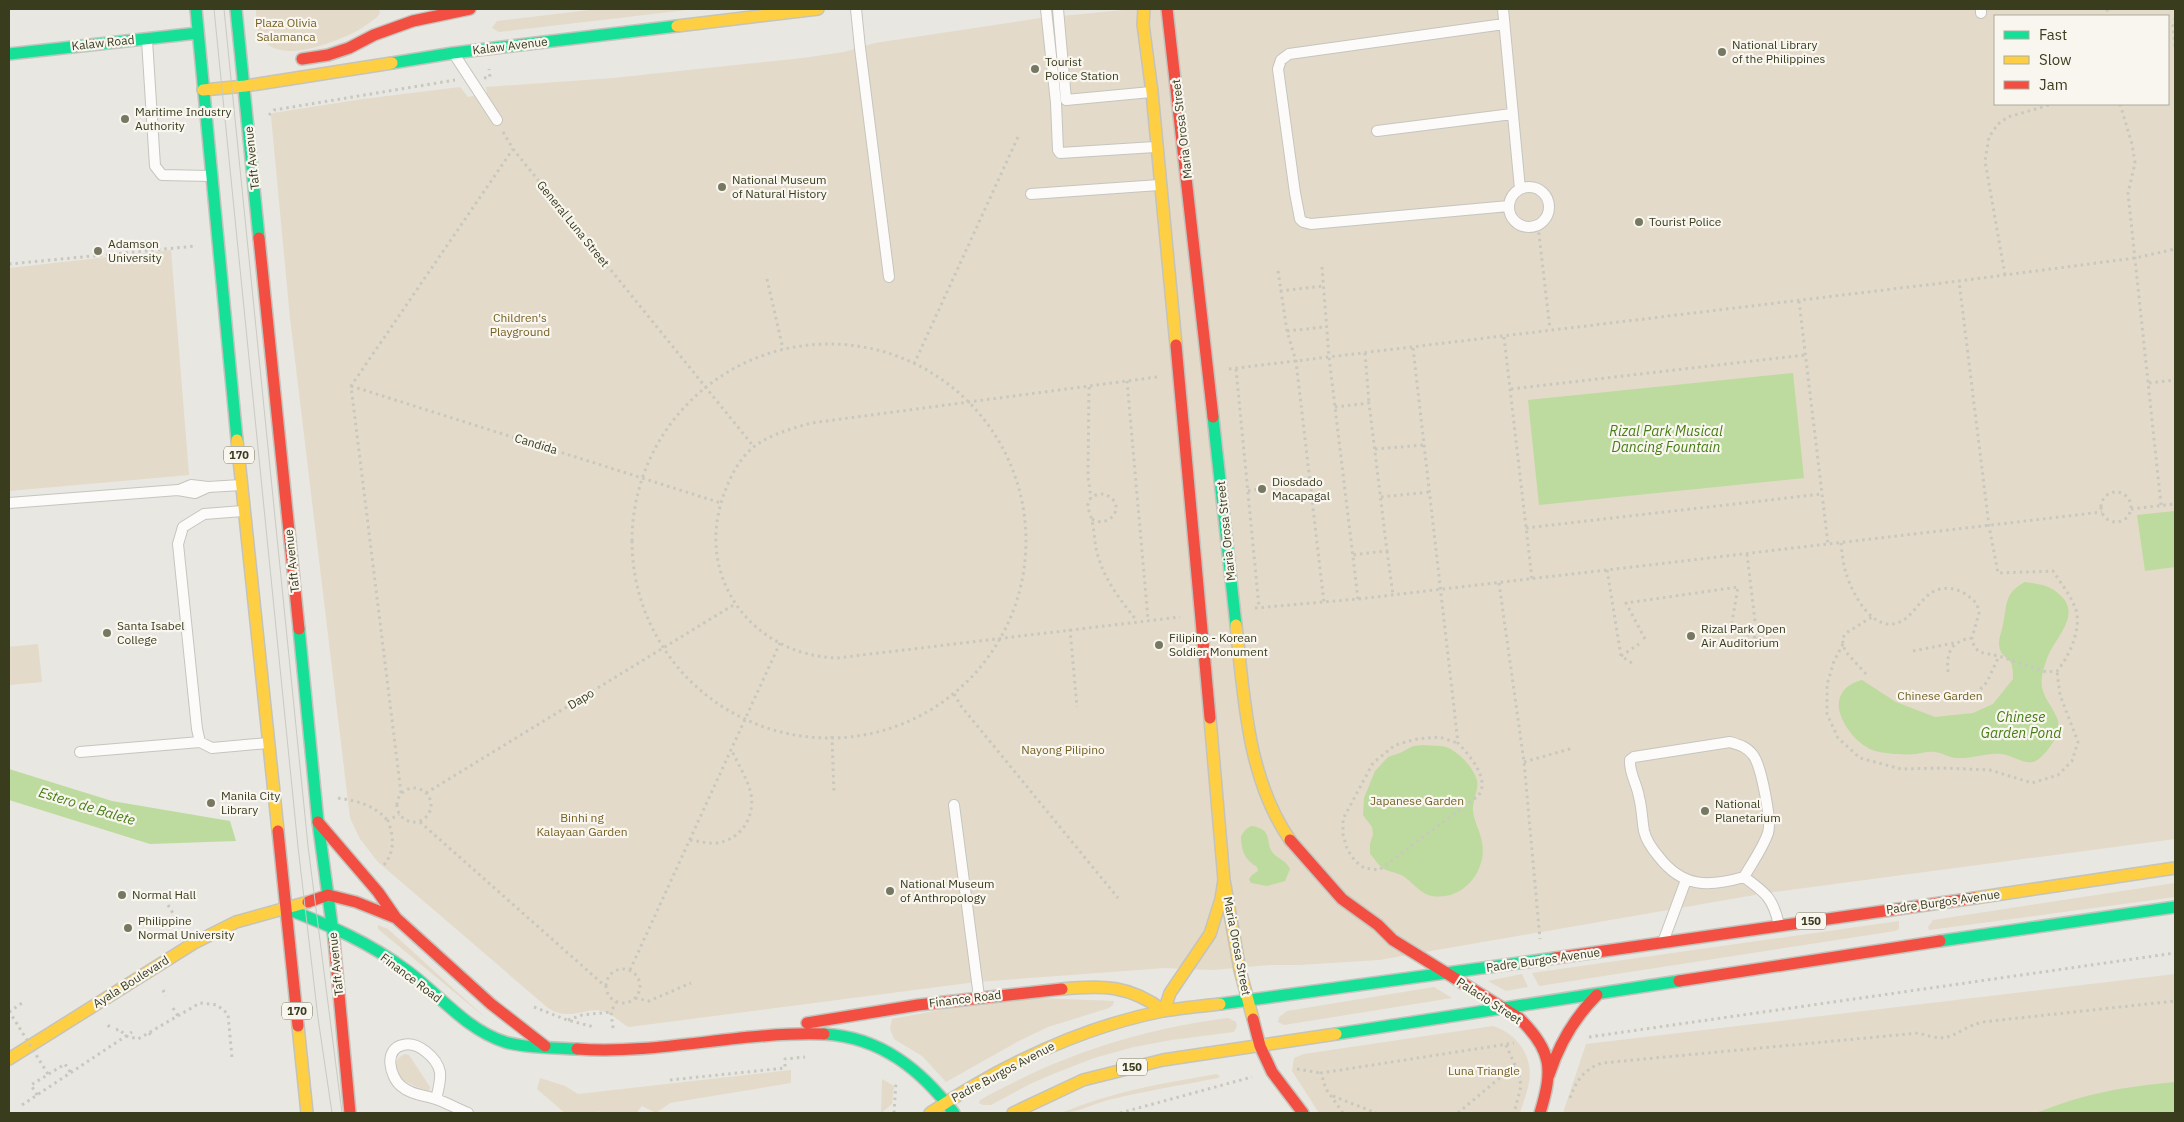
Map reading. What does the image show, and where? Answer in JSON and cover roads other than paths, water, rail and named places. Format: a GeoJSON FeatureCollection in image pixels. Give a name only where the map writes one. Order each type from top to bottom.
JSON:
{"type":"FeatureCollection","features":[{"type":"Feature","properties":{"kind":"main road","name":"170"},"geometry":{"type":"LineString","coordinates":[[196,9],[198,33],[206,72],[203,90],[217,244],[307,1113]]}},
{"type":"Feature","properties":{"kind":"main road","name":"Taft Avenue"},"geometry":{"type":"LineString","coordinates":[[236,9],[318,822],[332,926],[350,1113]]}},
{"type":"Feature","properties":{"kind":"main road"},"geometry":{"type":"LineString","coordinates":[[289,61],[328,55],[412,21],[470,9]]}},
{"type":"Feature","properties":{"kind":"main road","name":"Kalaw Avenue"},"geometry":{"type":"LineString","coordinates":[[203,90],[245,86],[453,53],[818,9]]}},
{"type":"Feature","properties":{"kind":"main road"},"geometry":{"type":"LineString","coordinates":[[1133,9],[1143,24]]}},
{"type":"Feature","properties":{"kind":"main road","name":"Maria Orosa Street"},"geometry":{"type":"LineString","coordinates":[[1144,9],[1143,24],[1152,92],[1224,880],[1247,999],[1260,1046]]}},
{"type":"Feature","properties":{"kind":"main road","name":"Maria Orosa Street"},"geometry":{"type":"LineString","coordinates":[[1167,9],[1210,372],[1247,721],[1253,750],[1273,810],[1289,839],[1342,899],[1378,925],[1393,940],[1447,974]]}},
{"type":"Feature","properties":{"kind":"main road"},"geometry":{"type":"LineString","coordinates":[[1170,24],[1180,9]]}},
{"type":"Feature","properties":{"kind":"main road","name":"Kalaw Road"},"geometry":{"type":"LineString","coordinates":[[9,54],[198,33]]}},
{"type":"Feature","properties":{"kind":"main road"},"geometry":{"type":"LineString","coordinates":[[226,70],[257,66]]}},
{"type":"Feature","properties":{"kind":"main road"},"geometry":{"type":"LineString","coordinates":[[318,822],[385,899],[396,918],[491,1004],[545,1046]]}},
{"type":"Feature","properties":{"kind":"main road","name":"Padre Burgos Avenue"},"geometry":{"type":"LineString","coordinates":[[930,1113],[946,1102],[1042,1049],[1096,1028],[1164,1011],[1447,974],[1779,926],[1911,911],[2175,868]]}},
{"type":"Feature","properties":{"kind":"main road"},"geometry":{"type":"LineString","coordinates":[[1164,1011],[1170,993],[1210,934],[1221,899],[1224,880]]}},
{"type":"Feature","properties":{"kind":"main road"},"geometry":{"type":"LineString","coordinates":[[287,909],[328,895],[356,902],[396,918]]}},
{"type":"Feature","properties":{"kind":"main road","name":"150"},"geometry":{"type":"LineString","coordinates":[[1013,1113],[1083,1080],[1163,1060],[2175,907]]}},
{"type":"Feature","properties":{"kind":"main road","name":"Finance Road"},"geometry":{"type":"LineString","coordinates":[[287,909],[332,926],[394,961],[469,1024],[505,1042],[600,1051],[763,1036],[837,1035],[870,1042],[887,1050],[918,1072],[954,1113]]}},
{"type":"Feature","properties":{"kind":"main road","name":"Ayala Boulevard"},"geometry":{"type":"LineString","coordinates":[[9,1059],[194,943],[236,922],[287,909]]}},
{"type":"Feature","properties":{"kind":"main road"},"geometry":{"type":"LineString","coordinates":[[1914,931],[1917,945]]}},
{"type":"Feature","properties":{"kind":"main road","name":"Palacio Street"},"geometry":{"type":"LineString","coordinates":[[1447,974],[1518,1018],[1536,1036],[1543,1050],[1549,1075],[1540,1113]]}},
{"type":"Feature","properties":{"kind":"main road","name":"Finance Road"},"geometry":{"type":"LineString","coordinates":[[763,1036],[787,1027],[890,1008],[1072,988],[1118,988],[1134,992],[1149,999],[1164,1011]]}},
{"type":"Feature","properties":{"kind":"main road"},"geometry":{"type":"LineString","coordinates":[[1549,1075],[1567,1031],[1597,995]]}},
{"type":"Feature","properties":{"kind":"main road"},"geometry":{"type":"LineString","coordinates":[[878,1023],[880,1016],[890,1008]]}},
{"type":"Feature","properties":{"kind":"main road"},"geometry":{"type":"LineString","coordinates":[[880,1037],[887,1050]]}},
{"type":"Feature","properties":{"kind":"main road"},"geometry":{"type":"LineString","coordinates":[[1260,1046],[1272,1072],[1303,1113]]}},
{"type":"Feature","properties":{"kind":"lane"},"geometry":{"type":"LineString","coordinates":[[856,9],[889,277]]}},
{"type":"Feature","properties":{"kind":"lane"},"geometry":{"type":"LineString","coordinates":[[1046,9],[1056,103],[1058,150],[1060,153],[1156,147]]}},
{"type":"Feature","properties":{"kind":"lane"},"geometry":{"type":"LineString","coordinates":[[1058,9],[1066,100],[1152,92]]}},
{"type":"Feature","properties":{"kind":"lane"},"geometry":{"type":"LineString","coordinates":[[1503,9],[1520,189]]}},
{"type":"Feature","properties":{"kind":"lane"},"geometry":{"type":"LineString","coordinates":[[1504,24],[1289,54],[1281,60],[1278,69],[1295,192],[1300,219],[1303,222],[1310,224],[1509,206]]}},
{"type":"Feature","properties":{"kind":"lane"},"geometry":{"type":"LineString","coordinates":[[146,38],[155,166],[162,175],[211,176]]}},
{"type":"Feature","properties":{"kind":"lane"},"geometry":{"type":"LineString","coordinates":[[453,53],[497,120]]}},
{"type":"Feature","properties":{"kind":"lane"},"geometry":{"type":"LineString","coordinates":[[1377,131],[1512,114]]}},
{"type":"Feature","properties":{"kind":"lane"},"geometry":{"type":"LineString","coordinates":[[1031,194],[1160,184]]}},
{"type":"Feature","properties":{"kind":"lane"},"geometry":{"type":"LineString","coordinates":[[1528,187],[1536,189],[1543,192],[1548,199],[1550,207],[1548,214],[1538,226],[1531,228],[1517,224],[1511,216],[1509,206],[1512,196],[1520,189],[1528,187]]}},
{"type":"Feature","properties":{"kind":"lane"},"geometry":{"type":"LineString","coordinates":[[9,503],[178,490],[194,484],[208,487],[242,485]]}},
{"type":"Feature","properties":{"kind":"lane"},"geometry":{"type":"LineString","coordinates":[[200,742],[197,729],[178,544],[184,527],[204,514],[244,511]]}},
{"type":"Feature","properties":{"kind":"lane"},"geometry":{"type":"LineString","coordinates":[[80,752],[200,742],[212,748],[270,743]]}},
{"type":"Feature","properties":{"kind":"lane"},"geometry":{"type":"LineString","coordinates":[[1730,742],[1745,746],[1754,755],[1759,767],[1769,823],[1768,833],[1744,877],[1720,884],[1686,880],[1668,869],[1644,833],[1639,796],[1630,767],[1630,760],[1634,757],[1730,742]]}},
{"type":"Feature","properties":{"kind":"lane"},"geometry":{"type":"LineString","coordinates":[[954,804],[979,997]]}},
{"type":"Feature","properties":{"kind":"lane"},"geometry":{"type":"LineString","coordinates":[[1744,877],[1766,893],[1775,908],[1779,926]]}},
{"type":"Feature","properties":{"kind":"lane"},"geometry":{"type":"LineString","coordinates":[[1662,944],[1686,880]]}},
{"type":"Feature","properties":{"kind":"lane"},"geometry":{"type":"LineString","coordinates":[[436,1099],[440,1075],[435,1061],[418,1047],[404,1044],[399,1046],[391,1058],[390,1065],[394,1079],[409,1092],[436,1099],[468,1113]]}},
{"type":"Feature","properties":{"kind":"water","name":"Rizal Park Musical Dancing Fountain"},"geometry":{"type":"Polygon","coordinates":[[[1793,373],[1804,478],[1539,505],[1528,400],[1793,373]]]}},
{"type":"Feature","properties":{"kind":"water"},"geometry":{"type":"Polygon","coordinates":[[[2175,511],[2175,567],[2145,571],[2137,515],[2175,511]]]}},
{"type":"Feature","properties":{"kind":"water","name":"Chinese Garden Pond"},"geometry":{"type":"Polygon","coordinates":[[[2025,582],[2040,584],[2052,589],[2066,601],[2068,608],[2067,622],[2049,654],[2042,676],[2042,688],[2057,718],[2058,728],[2057,734],[2048,750],[2040,758],[2035,761],[2026,762],[2002,754],[1957,758],[1933,752],[1890,754],[1869,749],[1854,737],[1843,721],[1839,703],[1842,693],[1846,688],[1862,680],[1896,702],[1935,717],[1973,713],[1993,704],[2013,679],[2012,665],[2001,652],[1999,640],[2009,596],[2025,582]]]}},
{"type":"Feature","properties":{"kind":"water"},"geometry":{"type":"Polygon","coordinates":[[[1413,746],[1444,746],[1456,752],[1469,765],[1477,780],[1473,811],[1483,845],[1482,859],[1471,882],[1457,892],[1441,897],[1425,893],[1405,877],[1386,870],[1380,865],[1370,854],[1373,834],[1372,827],[1363,815],[1364,798],[1375,771],[1388,757],[1413,746]]]}},
{"type":"Feature","properties":{"kind":"water","name":"Estero de Balete"},"geometry":{"type":"Polygon","coordinates":[[[9,769],[112,801],[230,821],[236,841],[150,844],[9,800],[9,769]]]}},
{"type":"Feature","properties":{"kind":"water"},"geometry":{"type":"Polygon","coordinates":[[[1251,826],[1264,830],[1272,851],[1290,869],[1285,881],[1267,886],[1251,883],[1249,879],[1258,871],[1257,867],[1244,854],[1241,836],[1251,826]]]}},
{"type":"Feature","properties":{"kind":"water"},"geometry":{"type":"Polygon","coordinates":[[[2175,1082],[2175,1113],[2036,1113],[2071,1100],[2104,1092],[2175,1082]]]}},
{"type":"Feature","properties":{"kind":"tram line"},"geometry":{"type":"LineString","coordinates":[[214,9],[298,847],[318,1018],[332,1113]]}},
{"type":"Feature","properties":{"kind":"tram line"},"geometry":{"type":"LineString","coordinates":[[224,9],[308,846],[342,1113]]}},
{"type":"Feature","properties":{"kind":"place","name":"National Library of the Philippines"},"geometry":{"type":"Point","coordinates":[1722,52]}},
{"type":"Feature","properties":{"kind":"place","name":"Tourist Police Station"},"geometry":{"type":"Point","coordinates":[1035,69]}},
{"type":"Feature","properties":{"kind":"place","name":"Maritime Industry Authority"},"geometry":{"type":"Point","coordinates":[125,119]}},
{"type":"Feature","properties":{"kind":"place","name":"National Museum of Natural History"},"geometry":{"type":"Point","coordinates":[722,187]}},
{"type":"Feature","properties":{"kind":"place","name":"Tourist Police"},"geometry":{"type":"Point","coordinates":[1639,222]}},
{"type":"Feature","properties":{"kind":"place","name":"Adamson University"},"geometry":{"type":"Point","coordinates":[98,251]}},
{"type":"Feature","properties":{"kind":"place","name":"Diosdado Macapagal"},"geometry":{"type":"Point","coordinates":[1262,489]}},
{"type":"Feature","properties":{"kind":"place","name":"Santa Isabel College"},"geometry":{"type":"Point","coordinates":[107,633]}},
{"type":"Feature","properties":{"kind":"place","name":"Rizal Park Open Air Auditorium"},"geometry":{"type":"Point","coordinates":[1691,636]}},
{"type":"Feature","properties":{"kind":"place","name":"Filipino - Korean Soldier Monument"},"geometry":{"type":"Point","coordinates":[1159,645]}},
{"type":"Feature","properties":{"kind":"place","name":"Manila City Library"},"geometry":{"type":"Point","coordinates":[211,803]}},
{"type":"Feature","properties":{"kind":"place","name":"National Planetarium"},"geometry":{"type":"Point","coordinates":[1705,811]}},
{"type":"Feature","properties":{"kind":"place","name":"National Museum of Anthropology"},"geometry":{"type":"Point","coordinates":[890,891]}},
{"type":"Feature","properties":{"kind":"place","name":"Normal Hall"},"geometry":{"type":"Point","coordinates":[122,895]}},
{"type":"Feature","properties":{"kind":"place","name":"Philippine Normal University"},"geometry":{"type":"Point","coordinates":[128,928]}},
{"type":"Feature","properties":{"kind":"park label","name":"Plaza Olivia Salamanca"},"geometry":{"type":"Point","coordinates":[286,30]}},
{"type":"Feature","properties":{"kind":"park label","name":"Children's Playground"},"geometry":{"type":"Point","coordinates":[520,325]}},
{"type":"Feature","properties":{"kind":"park label","name":"Chinese Garden"},"geometry":{"type":"Point","coordinates":[1940,696]}},
{"type":"Feature","properties":{"kind":"park label","name":"Nayong Pilipino"},"geometry":{"type":"Point","coordinates":[1063,750]}},
{"type":"Feature","properties":{"kind":"park label","name":"Japanese Garden"},"geometry":{"type":"Point","coordinates":[1417,801]}},
{"type":"Feature","properties":{"kind":"park label","name":"Binhi ng Kalayaan Garden"},"geometry":{"type":"Point","coordinates":[582,825]}},
{"type":"Feature","properties":{"kind":"park label","name":"Luna Triangle"},"geometry":{"type":"Point","coordinates":[1484,1071]}}]}
